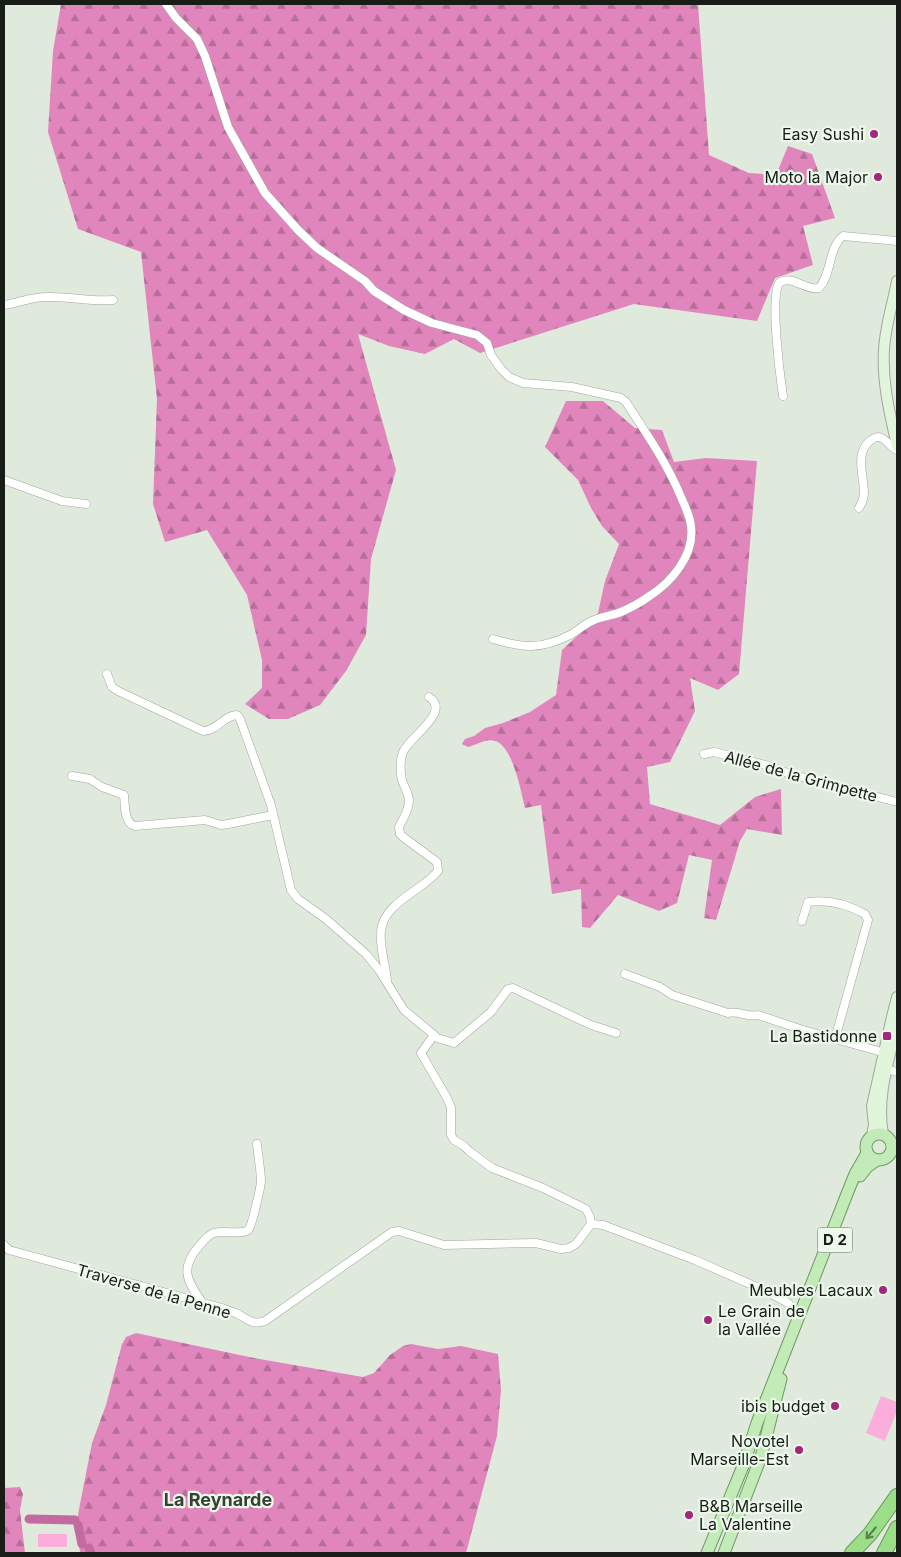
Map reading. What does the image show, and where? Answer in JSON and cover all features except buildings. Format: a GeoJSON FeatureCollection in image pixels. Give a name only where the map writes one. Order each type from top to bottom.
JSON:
{"type":"FeatureCollection","features":[{"type":"Feature","properties":{"kind":"highway"},"geometry":{"type":"LineString","coordinates":[[852,1553],[870,1534],[897,1496]]}},
{"type":"Feature","properties":{"kind":"highway"},"geometry":{"type":"LineString","coordinates":[[884,1553],[897,1528]]}},
{"type":"Feature","properties":{"kind":"main road"},"geometry":{"type":"LineString","coordinates":[[897,281],[884,348],[884,368],[888,408],[897,446]]}},
{"type":"Feature","properties":{"kind":"main road"},"geometry":{"type":"LineString","coordinates":[[878,1135],[866,1145],[872,1157],[882,1160],[894,1156],[891,1140],[878,1135],[874,1125],[872,1106],[888,1070],[887,1053],[897,998]]}},
{"type":"Feature","properties":{"kind":"main road"},"geometry":{"type":"LineString","coordinates":[[887,1053],[897,1025]]}},
{"type":"Feature","properties":{"kind":"main road","name":"D 2"},"geometry":{"type":"LineString","coordinates":[[723,1549],[779,1386],[805,1301],[855,1174],[872,1157]]}},
{"type":"Feature","properties":{"kind":"main road","name":"D 2"},"geometry":{"type":"LineString","coordinates":[[708,1553],[859,1177],[872,1157]]}},
{"type":"Feature","properties":{"kind":"main road","name":"D 2"},"geometry":{"type":"LineString","coordinates":[[712,1553],[717,1531]]}},
{"type":"Feature","properties":{"kind":"street"},"geometry":{"type":"LineString","coordinates":[[166,4],[176,18],[197,39],[206,56],[228,127],[265,194],[317,248],[365,281],[374,291],[404,310],[432,323],[477,335],[487,343],[491,355],[501,369],[516,380],[523,383],[572,387],[621,398],[626,402],[666,465],[687,512],[691,526],[691,540],[686,555],[666,584],[621,612],[592,621],[570,635],[548,643],[530,647],[516,646],[493,639]]}},
{"type":"Feature","properties":{"kind":"street"},"geometry":{"type":"LineString","coordinates":[[783,396],[778,366],[775,303],[779,283],[785,280],[815,289],[819,288],[824,281],[837,243],[843,236],[897,241]]}},
{"type":"Feature","properties":{"kind":"street"},"geometry":{"type":"LineString","coordinates":[[4,305],[35,297],[64,297],[99,301],[113,300]]}},
{"type":"Feature","properties":{"kind":"street"},"geometry":{"type":"LineString","coordinates":[[860,508],[864,494],[861,454],[864,447],[875,437],[879,437],[897,450]]}},
{"type":"Feature","properties":{"kind":"street"},"geometry":{"type":"LineString","coordinates":[[4,480],[62,501],[86,504]]}},
{"type":"Feature","properties":{"kind":"street"},"geometry":{"type":"LineString","coordinates":[[107,674],[112,687],[118,691],[203,731],[210,731],[232,715],[237,715],[265,786],[291,890],[298,899],[326,919],[366,954],[379,970],[404,1010],[437,1038],[454,1043],[491,1012],[508,989],[513,988],[596,1028],[616,1033]]}},
{"type":"Feature","properties":{"kind":"street"},"geometry":{"type":"LineString","coordinates":[[387,983],[381,935],[383,922],[393,908],[438,870],[438,862],[403,837],[399,830],[409,805],[408,792],[402,780],[402,754],[434,716],[437,709],[436,704],[429,697]]}},
{"type":"Feature","properties":{"kind":"street","name":"Allée de la Grimpette"},"geometry":{"type":"LineString","coordinates":[[704,754],[714,752],[897,802]]}},
{"type":"Feature","properties":{"kind":"street"},"geometry":{"type":"LineString","coordinates":[[72,776],[90,779],[102,787],[124,795],[128,820],[135,826],[205,820],[221,825],[273,815]]}},
{"type":"Feature","properties":{"kind":"street"},"geometry":{"type":"LineString","coordinates":[[802,921],[808,902],[821,900],[853,907],[865,914],[868,920],[835,1039]]}},
{"type":"Feature","properties":{"kind":"street"},"geometry":{"type":"LineString","coordinates":[[625,974],[669,992],[672,995],[728,1013],[734,1011],[754,1016],[758,1015],[887,1053]]}},
{"type":"Feature","properties":{"kind":"street"},"geometry":{"type":"LineString","coordinates":[[434,1035],[421,1053],[447,1098],[450,1107],[451,1135],[454,1140],[464,1146],[469,1152],[492,1168],[543,1188],[586,1209],[591,1224],[603,1225],[695,1260],[766,1290],[788,1303],[800,1321]]}},
{"type":"Feature","properties":{"kind":"street"},"geometry":{"type":"LineString","coordinates":[[202,1302],[190,1285],[187,1270],[189,1262],[196,1249],[208,1236],[223,1231],[244,1232],[251,1226],[261,1183],[257,1144]]}},
{"type":"Feature","properties":{"kind":"street","name":"Traverse de la Penne"},"geometry":{"type":"LineString","coordinates":[[4,1246],[9,1250],[202,1302],[239,1314],[254,1323],[265,1321],[392,1232],[399,1231],[444,1245],[536,1243],[561,1249],[569,1248],[576,1244],[591,1224]]}},
{"type":"Feature","properties":{"kind":"street"},"geometry":{"type":"LineString","coordinates":[[788,1303],[805,1301]]}},
{"type":"Feature","properties":{"kind":"shaded area"},"geometry":{"type":"Polygon","coordinates":[[[881,1396],[897,1402],[897,1411],[885,1441],[866,1433],[881,1396]]]}},
{"type":"Feature","properties":{"kind":"shaded area"},"geometry":{"type":"Polygon","coordinates":[[[38,1534],[67,1534],[67,1547],[38,1547],[38,1534]]]}},
{"type":"Feature","properties":{"kind":"green space"},"geometry":{"type":"Polygon","coordinates":[[[61,4],[698,4],[709,155],[749,173],[776,175],[788,146],[812,154],[835,218],[803,226],[813,265],[775,278],[757,321],[634,304],[480,353],[454,339],[425,354],[389,346],[358,334],[396,470],[371,559],[366,635],[346,671],[320,705],[288,719],[269,719],[245,704],[262,688],[262,660],[247,595],[207,530],[165,542],[153,504],[157,399],[141,252],[78,229],[48,132],[53,51],[61,4]]]}},
{"type":"Feature","properties":{"kind":"green space"},"geometry":{"type":"Polygon","coordinates":[[[566,401],[603,401],[635,428],[662,430],[674,462],[706,458],[757,461],[739,674],[718,690],[690,678],[695,711],[670,762],[647,767],[650,804],[720,825],[755,797],[781,789],[782,835],[747,829],[740,841],[716,920],[704,918],[712,860],[689,855],[677,903],[659,911],[618,895],[590,928],[582,927],[581,889],[552,894],[541,805],[525,808],[515,770],[507,751],[492,740],[468,747],[462,744],[465,739],[474,736],[485,728],[530,712],[556,695],[562,650],[588,626],[598,613],[605,581],[619,544],[602,526],[578,480],[545,447],[566,401]]]}},
{"type":"Feature","properties":{"kind":"green space"},"geometry":{"type":"Polygon","coordinates":[[[136,1333],[254,1358],[363,1377],[374,1373],[390,1355],[403,1346],[411,1344],[438,1349],[461,1346],[498,1354],[501,1390],[497,1436],[466,1553],[80,1553],[77,1522],[92,1443],[106,1405],[122,1344],[126,1337],[136,1333]]]}},
{"type":"Feature","properties":{"kind":"green space"},"geometry":{"type":"Polygon","coordinates":[[[20,1487],[23,1494],[20,1510],[25,1553],[4,1553],[4,1488],[20,1487]]]}},
{"type":"Feature","properties":{"kind":"waterway"},"geometry":{"type":"LineString","coordinates":[[29,1519],[75,1520]]}},
{"type":"Feature","properties":{"kind":"waterway"},"geometry":{"type":"LineString","coordinates":[[78,1525],[82,1544]]}},
{"type":"Feature","properties":{"kind":"waterway"},"geometry":{"type":"LineString","coordinates":[[89,1548],[91,1553]]}},
{"type":"Feature","properties":{"kind":"place","name":"Easy Sushi"},"geometry":{"type":"Point","coordinates":[874,134]}},
{"type":"Feature","properties":{"kind":"place","name":"Moto la Major"},"geometry":{"type":"Point","coordinates":[878,177]}},
{"type":"Feature","properties":{"kind":"place","name":"La Bastidonne"},"geometry":{"type":"Point","coordinates":[887,1036]}},
{"type":"Feature","properties":{"kind":"place","name":"Meubles Lacaux"},"geometry":{"type":"Point","coordinates":[883,1290]}},
{"type":"Feature","properties":{"kind":"place","name":"Le Grain de la Vallée"},"geometry":{"type":"Point","coordinates":[708,1320]}},
{"type":"Feature","properties":{"kind":"place","name":"ibis budget"},"geometry":{"type":"Point","coordinates":[835,1406]}},
{"type":"Feature","properties":{"kind":"place","name":"Novotel Marseille-Est"},"geometry":{"type":"Point","coordinates":[799,1450]}},
{"type":"Feature","properties":{"kind":"place","name":"B&B Marseille La Valentine"},"geometry":{"type":"Point","coordinates":[689,1515]}},
{"type":"Feature","properties":{"kind":"district","name":"La Reynarde"},"geometry":{"type":"Point","coordinates":[218,1500]}}]}
